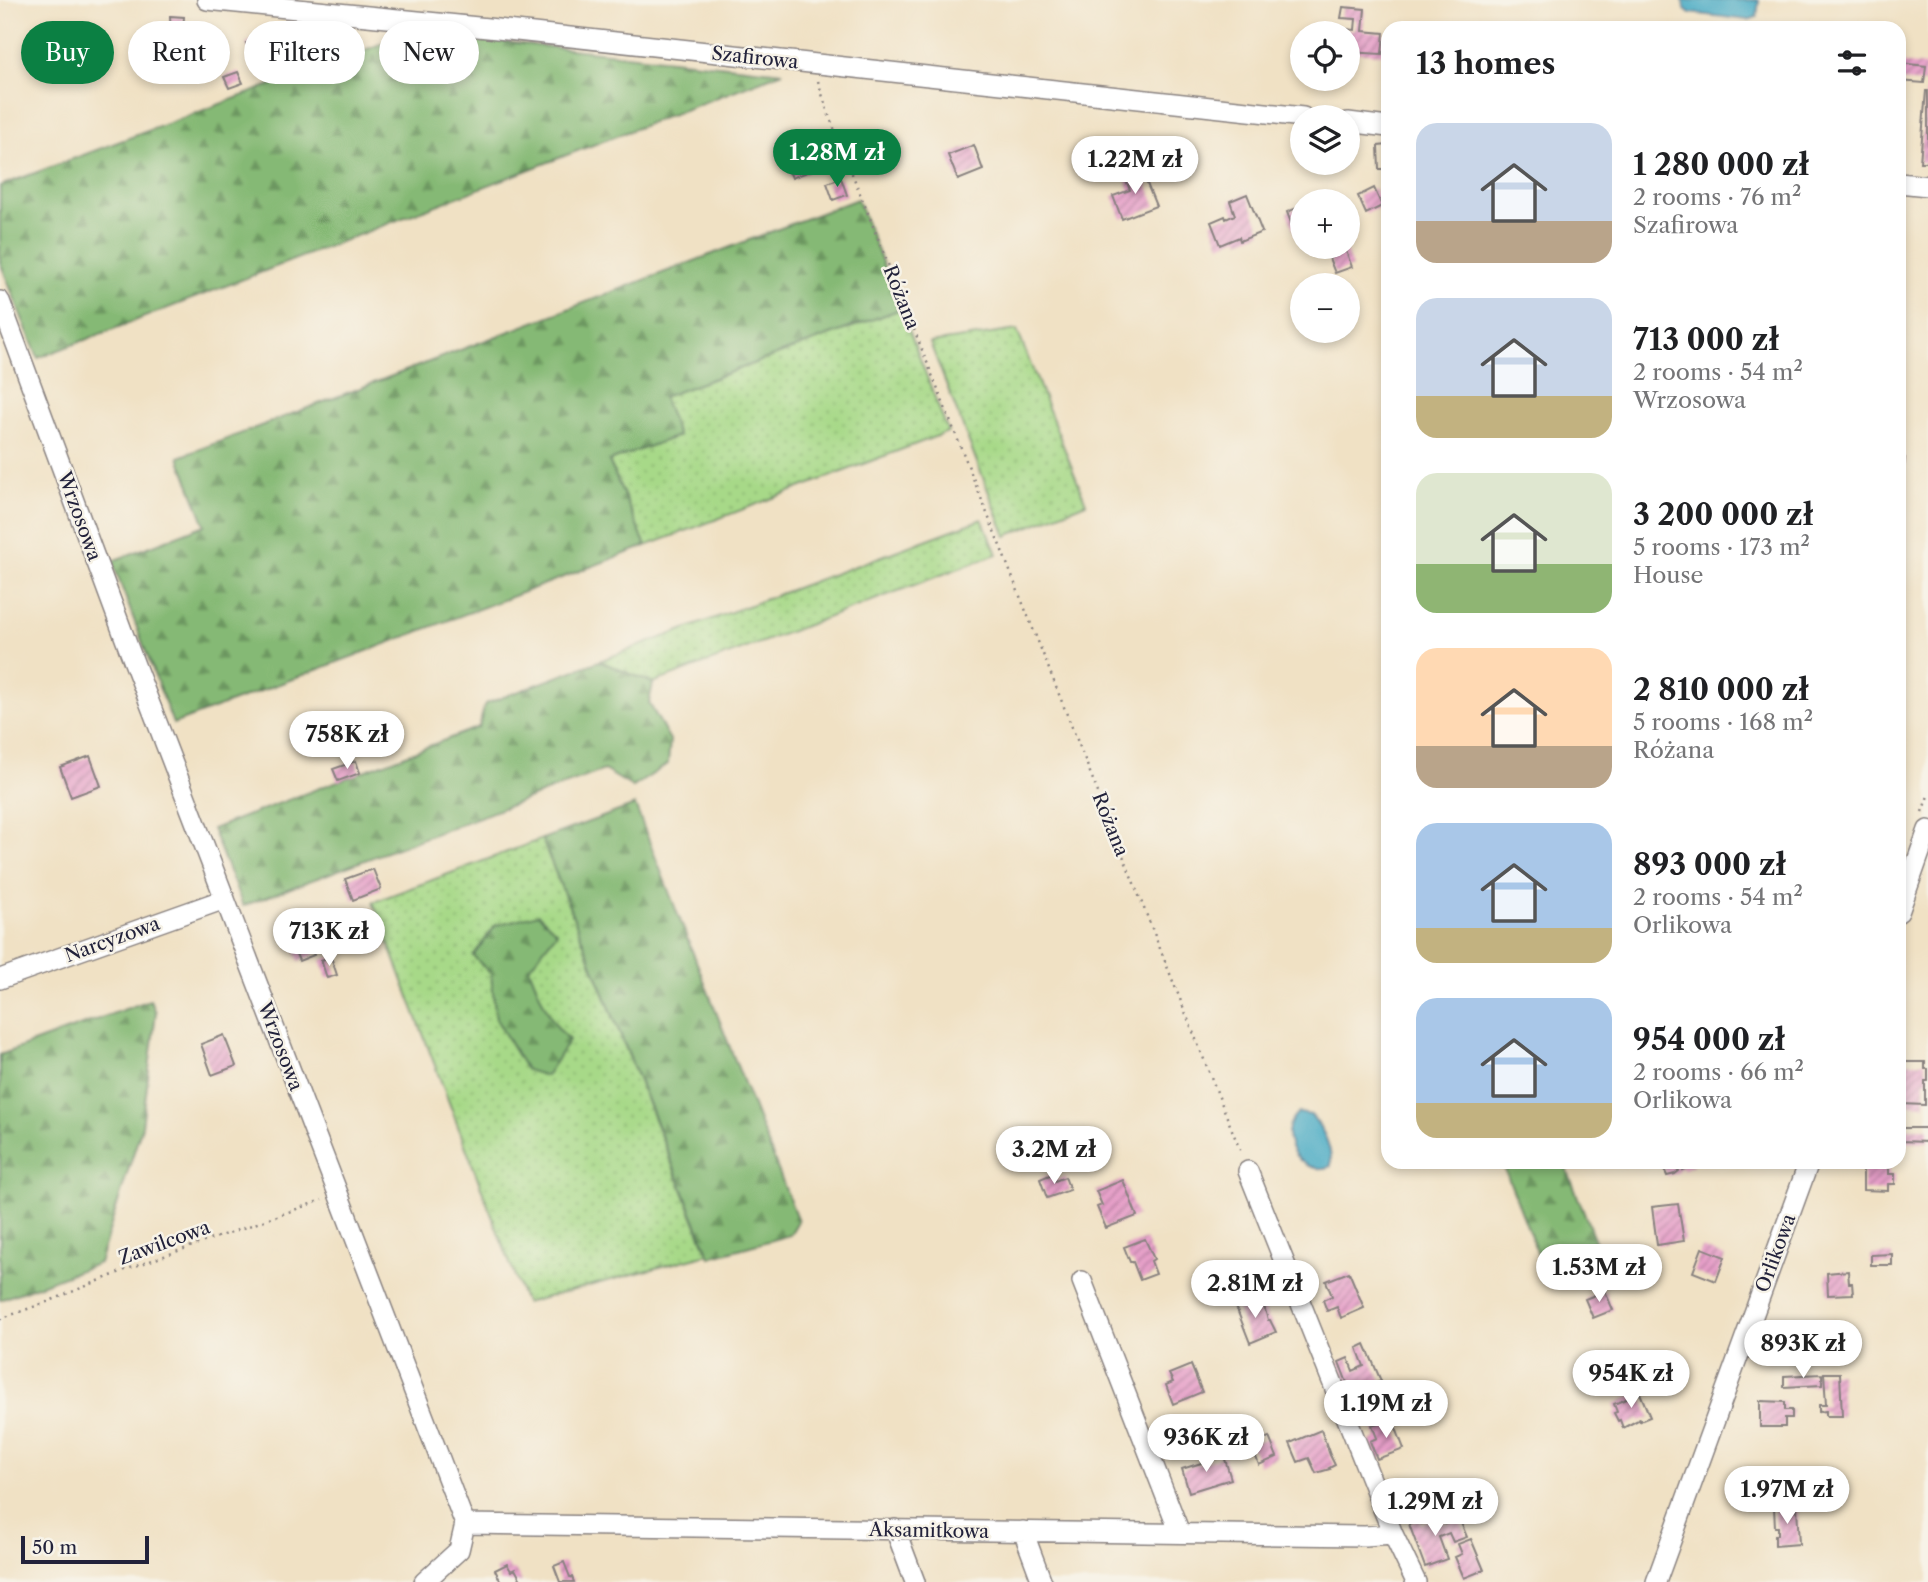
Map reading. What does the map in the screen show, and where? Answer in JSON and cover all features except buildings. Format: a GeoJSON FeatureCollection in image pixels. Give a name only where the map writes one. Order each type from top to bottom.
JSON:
{"type":"FeatureCollection","features":[{"type":"Feature","properties":{"kind":"street","name":"Szafirowa"},"geometry":{"type":"LineString","coordinates":[[207,0],[1290,116]]}},
{"type":"Feature","properties":{"kind":"street"},"geometry":{"type":"LineString","coordinates":[[1360,124],[1381,126]]}},
{"type":"Feature","properties":{"kind":"street"},"geometry":{"type":"LineString","coordinates":[[1906,184],[1928,186]]}},
{"type":"Feature","properties":{"kind":"street","name":"Wrzosowa"},"geometry":{"type":"LineString","coordinates":[[0,301],[126,640],[465,1524]]}},
{"type":"Feature","properties":{"kind":"street"},"geometry":{"type":"LineString","coordinates":[[1906,892],[1926,836]]}},
{"type":"Feature","properties":{"kind":"street","name":"Narcyzowa"},"geometry":{"type":"LineString","coordinates":[[0,979],[225,898]]}},
{"type":"Feature","properties":{"kind":"street","name":"Orlikowa"},"geometry":{"type":"LineString","coordinates":[[1656,1582],[1806,1169]]}},
{"type":"Feature","properties":{"kind":"street"},"geometry":{"type":"LineString","coordinates":[[1248,1171],[1393,1534],[1416,1582]]}},
{"type":"Feature","properties":{"kind":"street"},"geometry":{"type":"LineString","coordinates":[[1082,1281],[1180,1533]]}},
{"type":"Feature","properties":{"kind":"street"},"geometry":{"type":"LineString","coordinates":[[424,1582],[459,1550],[465,1524]]}},
{"type":"Feature","properties":{"kind":"street","name":"Aksamitkowa"},"geometry":{"type":"LineString","coordinates":[[465,1524],[1365,1536],[1393,1534]]}},
{"type":"Feature","properties":{"kind":"street"},"geometry":{"type":"LineString","coordinates":[[895,1529],[915,1582]]}},
{"type":"Feature","properties":{"kind":"street"},"geometry":{"type":"LineString","coordinates":[[1023,1531],[1042,1582]]}},
{"type":"Feature","properties":{"kind":"path","name":"Różana"},"geometry":{"type":"LineString","coordinates":[[815,64],[818,85],[828,113],[1248,1171]]}},
{"type":"Feature","properties":{"kind":"path","name":"Zawilcowa"},"geometry":{"type":"LineString","coordinates":[[0,1319],[133,1267],[338,1194]]}},
{"type":"Feature","properties":{"kind":"green space"},"geometry":{"type":"Polygon","coordinates":[[[479,39],[783,72],[38,358],[0,262],[0,186],[274,84],[365,84],[365,50],[379,45],[379,84],[479,84],[479,39]]]}},
{"type":"Feature","properties":{"kind":"green space"},"geometry":{"type":"Polygon","coordinates":[[[857,199],[901,309],[663,397],[678,436],[609,461],[646,546],[173,724],[112,561],[205,525],[179,457],[857,199]]]}},
{"type":"Feature","properties":{"kind":"green space"},"geometry":{"type":"Polygon","coordinates":[[[901,309],[948,432],[646,546],[609,461],[678,436],[663,397],[901,309]]]}},
{"type":"Feature","properties":{"kind":"green space"},"geometry":{"type":"Polygon","coordinates":[[[1017,330],[1086,503],[1006,536],[930,343],[1017,330]]]}},
{"type":"Feature","properties":{"kind":"green space"},"geometry":{"type":"Polygon","coordinates":[[[982,519],[997,554],[653,683],[599,661],[982,519]]]}},
{"type":"Feature","properties":{"kind":"green space"},"geometry":{"type":"Polygon","coordinates":[[[599,661],[653,683],[649,703],[670,740],[668,764],[633,787],[604,770],[243,906],[212,829],[479,727],[485,704],[599,661]]]}},
{"type":"Feature","properties":{"kind":"green space"},"geometry":{"type":"Polygon","coordinates":[[[635,805],[798,1221],[790,1235],[710,1257],[542,839],[635,805]]]}},
{"type":"Feature","properties":{"kind":"green space"},"geometry":{"type":"Polygon","coordinates":[[[542,839],[708,1254],[525,1303],[373,902],[542,839]],[[529,968],[491,974],[496,1019],[569,1040],[550,1016],[529,968]]]}},
{"type":"Feature","properties":{"kind":"green space"},"geometry":{"type":"Polygon","coordinates":[[[538,914],[557,932],[529,968],[550,1016],[569,1040],[546,1076],[526,1070],[496,1019],[491,974],[473,956],[496,925],[538,914]]]}},
{"type":"Feature","properties":{"kind":"green space"},"geometry":{"type":"Polygon","coordinates":[[[150,1000],[156,1012],[142,1126],[99,1263],[0,1300],[0,1055],[150,1000]]]}},
{"type":"Feature","properties":{"kind":"green space"},"geometry":{"type":"Polygon","coordinates":[[[1505,1169],[1567,1169],[1595,1241],[1541,1262],[1505,1169]]]}},
{"type":"Feature","properties":{"kind":"water"},"geometry":{"type":"Polygon","coordinates":[[[1683,0],[1759,0],[1757,17],[1748,20],[1690,13],[1684,8],[1683,0]]]}},
{"type":"Feature","properties":{"kind":"water"},"geometry":{"type":"Polygon","coordinates":[[[1299,1113],[1311,1115],[1319,1126],[1328,1145],[1331,1166],[1308,1166],[1293,1151],[1288,1131],[1299,1113]]]}}]}
